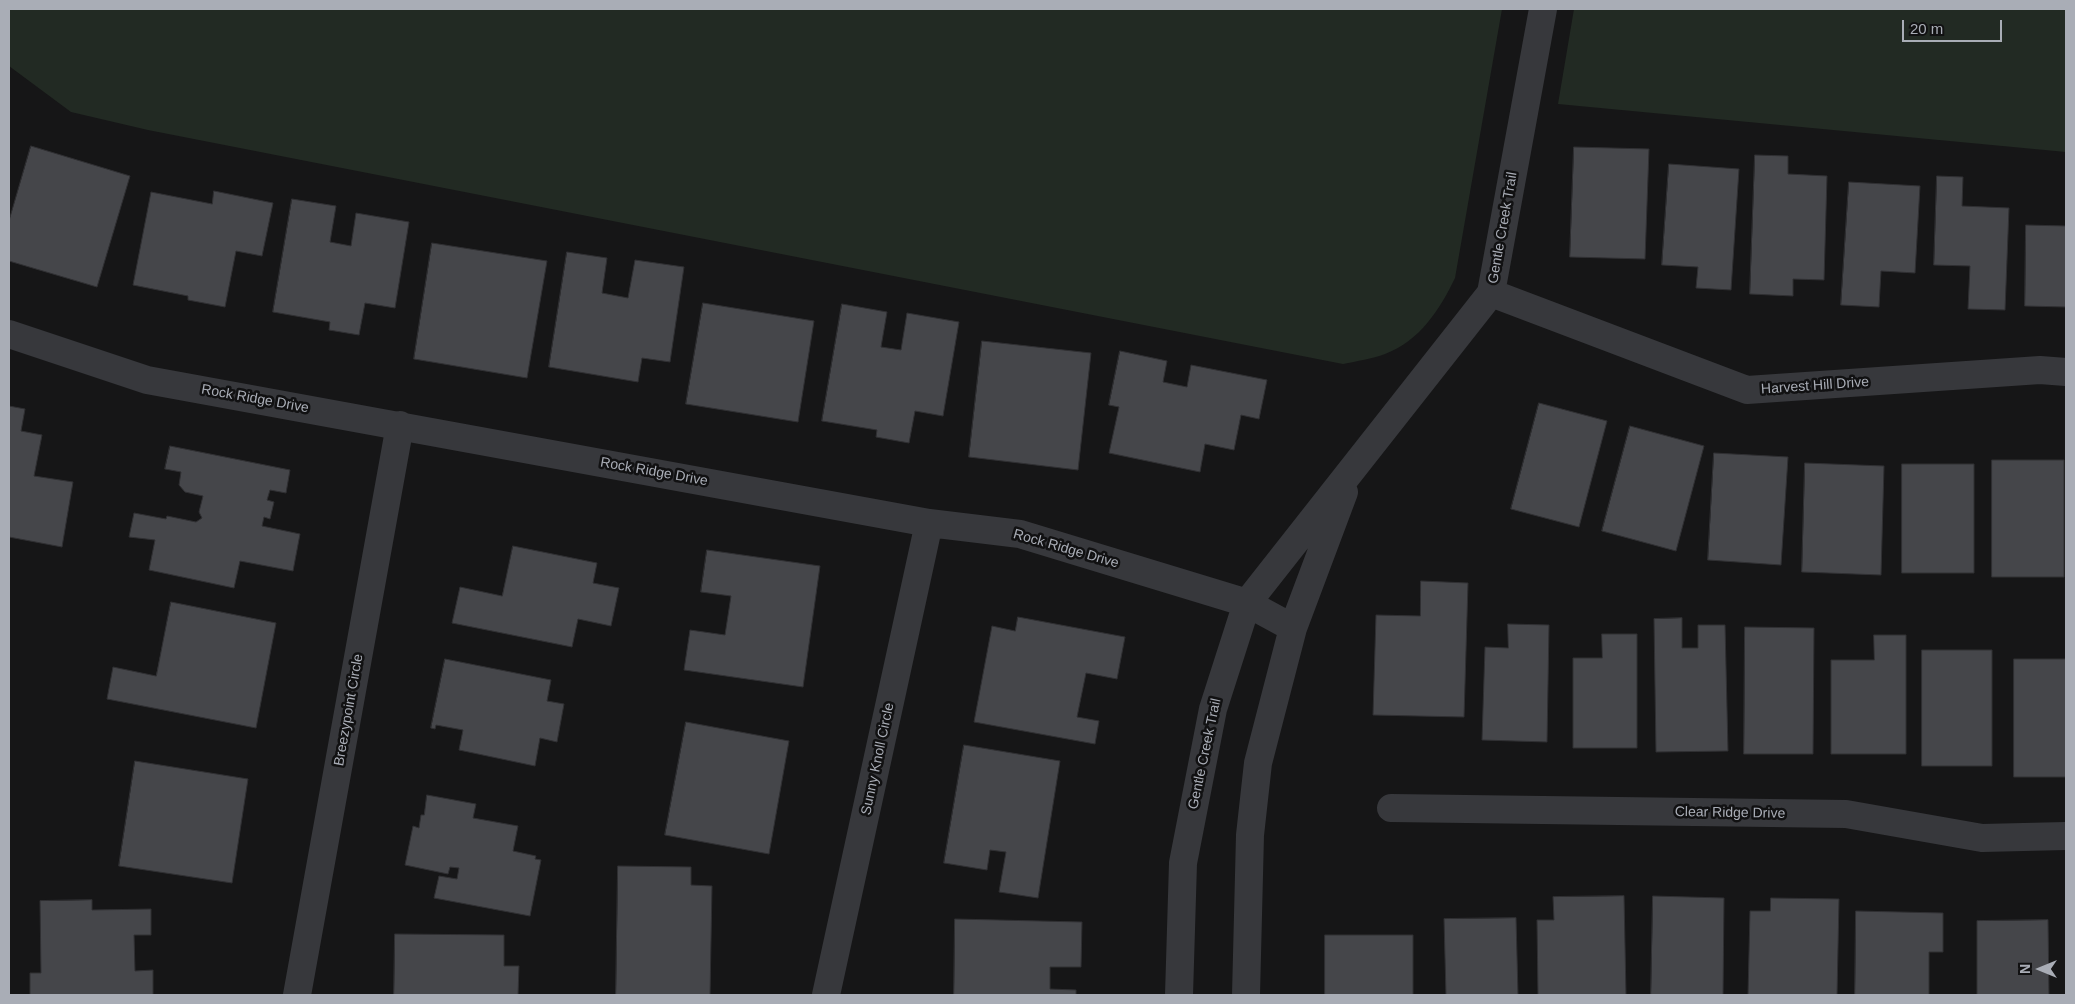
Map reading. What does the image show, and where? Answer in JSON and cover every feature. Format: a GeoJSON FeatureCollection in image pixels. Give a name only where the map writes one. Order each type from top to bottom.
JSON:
{"type":"FeatureCollection","features":[{"type":"Feature","properties":{"kind":"street","name":"Gentle Creek Trail"},"geometry":{"type":"LineString","coordinates":[[1179,995],[1183,864],[1212,709],[1247,603],[1491,293],[1543,9]]}},
{"type":"Feature","properties":{"kind":"street","name":"Harvest Hill Drive"},"geometry":{"type":"LineString","coordinates":[[1491,293],[1748,390],[2040,370],[2066,372]]}},
{"type":"Feature","properties":{"kind":"street","name":"Rock Ridge Drive"},"geometry":{"type":"LineString","coordinates":[[9,334],[147,380],[929,523],[1020,534],[1247,603],[1293,628]]}},
{"type":"Feature","properties":{"kind":"street","name":"Breezypoint Circle"},"geometry":{"type":"LineString","coordinates":[[297,995],[400,425]]}},
{"type":"Feature","properties":{"kind":"street","name":"Gentle Creek Trail"},"geometry":{"type":"LineString","coordinates":[[1246,995],[1250,835],[1258,763],[1293,628],[1356,463]]}},
{"type":"Feature","properties":{"kind":"street","name":"Sunny Knoll Circle"},"geometry":{"type":"LineString","coordinates":[[826,995],[929,523]]}},
{"type":"Feature","properties":{"kind":"street","name":"Clear Ridge Drive"},"geometry":{"type":"LineString","coordinates":[[1391,808],[1846,814],[1982,838],[2066,836]]}},
{"type":"Feature","properties":{"kind":"shaded area"},"geometry":{"type":"Polygon","coordinates":[[[9,9],[1502,9],[1455,278],[1443,301],[1428,323],[1409,341],[1380,356],[1343,364],[148,130],[71,112],[9,66],[9,9]]]}},
{"type":"Feature","properties":{"kind":"shaded area"},"geometry":{"type":"Polygon","coordinates":[[[1574,9],[2066,9],[2066,152],[1558,104],[1574,9]]]}},
{"type":"Feature","properties":{"kind":"building"},"geometry":{"type":"Polygon","coordinates":[[[31,146],[130,176],[97,287],[9,261],[9,221],[31,146]]]}},
{"type":"Feature","properties":{"kind":"building"},"geometry":{"type":"Polygon","coordinates":[[[1574,147],[1649,149],[1645,259],[1570,257],[1574,147]]]}},
{"type":"Feature","properties":{"kind":"building"},"geometry":{"type":"Polygon","coordinates":[[[1755,155],[1788,156],[1788,174],[1827,176],[1824,280],[1793,279],[1793,296],[1750,294],[1755,155]]]}},
{"type":"Feature","properties":{"kind":"building"},"geometry":{"type":"Polygon","coordinates":[[[1669,164],[1739,169],[1731,290],[1696,288],[1698,267],[1662,265],[1669,164]]]}},
{"type":"Feature","properties":{"kind":"building"},"geometry":{"type":"Polygon","coordinates":[[[1937,176],[1963,177],[1962,206],[2009,208],[2005,310],[1968,309],[1970,266],[1934,265],[1937,176]]]}},
{"type":"Feature","properties":{"kind":"building"},"geometry":{"type":"Polygon","coordinates":[[[1849,182],[1920,186],[1915,273],[1881,271],[1879,307],[1841,305],[1849,182]]]}},
{"type":"Feature","properties":{"kind":"building"},"geometry":{"type":"Polygon","coordinates":[[[214,191],[273,203],[262,256],[236,251],[225,307],[188,300],[188,296],[133,285],[151,192],[212,204],[214,191]]]}},
{"type":"Feature","properties":{"kind":"building"},"geometry":{"type":"Polygon","coordinates":[[[292,199],[336,206],[330,242],[351,246],[356,213],[409,222],[395,308],[365,303],[359,335],[329,330],[330,322],[273,312],[292,199]]]}},
{"type":"Feature","properties":{"kind":"building"},"geometry":{"type":"Polygon","coordinates":[[[2026,225],[2066,226],[2066,307],[2025,306],[2026,225]]]}},
{"type":"Feature","properties":{"kind":"building"},"geometry":{"type":"Polygon","coordinates":[[[432,243],[547,261],[527,378],[414,359],[432,243]]]}},
{"type":"Feature","properties":{"kind":"building"},"geometry":{"type":"Polygon","coordinates":[[[567,252],[607,258],[602,293],[628,298],[635,260],[684,267],[670,362],[642,358],[638,382],[549,367],[567,252]]]}},
{"type":"Feature","properties":{"kind":"building"},"geometry":{"type":"Polygon","coordinates":[[[703,303],[814,321],[798,422],[686,404],[703,303]]]}},
{"type":"Feature","properties":{"kind":"building"},"geometry":{"type":"Polygon","coordinates":[[[842,304],[887,312],[881,347],[901,350],[907,313],[959,322],[943,416],[915,411],[909,443],[876,437],[877,430],[822,421],[842,304]]]}},
{"type":"Feature","properties":{"kind":"building"},"geometry":{"type":"Polygon","coordinates":[[[982,341],[1091,353],[1078,470],[969,457],[982,341]]]}},
{"type":"Feature","properties":{"kind":"building"},"geometry":{"type":"Polygon","coordinates":[[[1120,351],[1167,361],[1163,382],[1187,387],[1191,365],[1267,380],[1259,419],[1241,415],[1234,450],[1205,444],[1200,472],[1109,453],[1119,407],[1109,405],[1120,351]]]}},
{"type":"Feature","properties":{"kind":"building"},"geometry":{"type":"Polygon","coordinates":[[[1539,403],[1607,421],[1579,527],[1511,509],[1539,403]]]}},
{"type":"Feature","properties":{"kind":"building"},"geometry":{"type":"Polygon","coordinates":[[[9,406],[25,409],[21,431],[42,435],[34,476],[73,482],[62,547],[9,537],[9,406]]]}},
{"type":"Feature","properties":{"kind":"building"},"geometry":{"type":"Polygon","coordinates":[[[1630,426],[1704,446],[1676,551],[1602,531],[1630,426]]]}},
{"type":"Feature","properties":{"kind":"building"},"geometry":{"type":"Polygon","coordinates":[[[170,446],[290,470],[286,493],[270,490],[267,500],[274,502],[270,519],[264,517],[262,526],[300,534],[293,571],[240,561],[234,588],[149,570],[155,540],[129,537],[134,513],[166,519],[167,516],[196,522],[202,518],[199,512],[203,496],[185,492],[179,485],[181,472],[165,469],[170,446]]]}},
{"type":"Feature","properties":{"kind":"building"},"geometry":{"type":"Polygon","coordinates":[[[1714,453],[1788,457],[1781,565],[1708,560],[1714,453]]]}},
{"type":"Feature","properties":{"kind":"building"},"geometry":{"type":"Polygon","coordinates":[[[1992,460],[2064,460],[2064,577],[1992,577],[1992,460]]]}},
{"type":"Feature","properties":{"kind":"building"},"geometry":{"type":"Polygon","coordinates":[[[1805,463],[1884,466],[1881,575],[1802,572],[1805,463]]]}},
{"type":"Feature","properties":{"kind":"building"},"geometry":{"type":"Polygon","coordinates":[[[1902,464],[1974,464],[1974,573],[1902,573],[1902,464]]]}},
{"type":"Feature","properties":{"kind":"building"},"geometry":{"type":"Polygon","coordinates":[[[513,546],[597,563],[593,583],[619,588],[611,626],[578,619],[572,647],[452,623],[460,587],[502,596],[513,546]]]}},
{"type":"Feature","properties":{"kind":"building"},"geometry":{"type":"Polygon","coordinates":[[[707,550],[820,566],[803,687],[684,670],[690,630],[725,635],[731,596],[701,592],[707,550]]]}},
{"type":"Feature","properties":{"kind":"building"},"geometry":{"type":"Polygon","coordinates":[[[1421,581],[1468,583],[1464,717],[1373,715],[1376,615],[1420,616],[1421,581]]]}},
{"type":"Feature","properties":{"kind":"building"},"geometry":{"type":"Polygon","coordinates":[[[171,602],[276,623],[256,728],[107,699],[113,667],[156,676],[171,602]]]}},
{"type":"Feature","properties":{"kind":"building"},"geometry":{"type":"Polygon","coordinates":[[[1018,617],[1125,637],[1117,679],[1086,673],[1077,717],[1099,721],[1095,744],[974,722],[992,626],[1015,631],[1018,617]]]}},
{"type":"Feature","properties":{"kind":"building"},"geometry":{"type":"Polygon","coordinates":[[[1682,618],[1682,648],[1698,648],[1698,625],[1725,625],[1728,751],[1656,752],[1654,619],[1682,618]]]}},
{"type":"Feature","properties":{"kind":"building"},"geometry":{"type":"Polygon","coordinates":[[[1508,624],[1549,625],[1547,742],[1482,740],[1485,647],[1508,648],[1508,624]]]}},
{"type":"Feature","properties":{"kind":"building"},"geometry":{"type":"Polygon","coordinates":[[[1745,627],[1814,628],[1813,754],[1744,754],[1745,627]]]}},
{"type":"Feature","properties":{"kind":"building"},"geometry":{"type":"Polygon","coordinates":[[[1602,634],[1637,634],[1637,748],[1573,748],[1573,658],[1602,658],[1602,634]]]}},
{"type":"Feature","properties":{"kind":"building"},"geometry":{"type":"Polygon","coordinates":[[[1874,635],[1906,635],[1906,754],[1831,754],[1831,660],[1874,660],[1874,635]]]}},
{"type":"Feature","properties":{"kind":"building"},"geometry":{"type":"Polygon","coordinates":[[[1922,650],[1992,650],[1992,766],[1922,766],[1922,650]]]}},
{"type":"Feature","properties":{"kind":"building"},"geometry":{"type":"Polygon","coordinates":[[[445,659],[551,680],[547,701],[564,704],[557,742],[540,738],[535,766],[459,750],[463,730],[436,725],[435,729],[431,728],[445,659]]]}},
{"type":"Feature","properties":{"kind":"building"},"geometry":{"type":"Polygon","coordinates":[[[2014,659],[2066,659],[2066,777],[2014,777],[2014,659]]]}},
{"type":"Feature","properties":{"kind":"building"},"geometry":{"type":"Polygon","coordinates":[[[686,722],[789,741],[769,854],[665,835],[686,722]]]}},
{"type":"Feature","properties":{"kind":"building"},"geometry":{"type":"Polygon","coordinates":[[[964,745],[1060,761],[1038,898],[999,892],[1006,852],[990,850],[987,870],[944,863],[964,745]]]}},
{"type":"Feature","properties":{"kind":"building"},"geometry":{"type":"Polygon","coordinates":[[[135,761],[248,779],[232,883],[119,866],[135,761]]]}},
{"type":"Feature","properties":{"kind":"building"},"geometry":{"type":"Polygon","coordinates":[[[427,795],[476,804],[473,818],[518,826],[513,851],[536,856],[535,859],[541,860],[530,916],[434,898],[439,876],[457,879],[459,868],[450,867],[448,874],[405,865],[413,826],[419,828],[421,815],[424,815],[427,795]]]}},
{"type":"Feature","properties":{"kind":"building"},"geometry":{"type":"Polygon","coordinates":[[[618,866],[691,867],[691,885],[712,886],[710,995],[616,995],[618,866]]]}},
{"type":"Feature","properties":{"kind":"building"},"geometry":{"type":"Polygon","coordinates":[[[1624,896],[1626,995],[1538,995],[1537,920],[1554,920],[1553,897],[1624,896]]]}},
{"type":"Feature","properties":{"kind":"building"},"geometry":{"type":"Polygon","coordinates":[[[1653,896],[1724,898],[1723,995],[1651,995],[1653,896]]]}},
{"type":"Feature","properties":{"kind":"building"},"geometry":{"type":"Polygon","coordinates":[[[1771,898],[1839,899],[1837,995],[1748,995],[1750,911],[1770,911],[1771,898]]]}},
{"type":"Feature","properties":{"kind":"building"},"geometry":{"type":"Polygon","coordinates":[[[92,900],[92,910],[151,909],[151,935],[134,935],[135,971],[153,970],[153,995],[30,995],[30,973],[41,973],[40,901],[92,900]]]}},
{"type":"Feature","properties":{"kind":"building"},"geometry":{"type":"Polygon","coordinates":[[[1856,911],[1943,913],[1943,952],[1929,952],[1929,995],[1855,995],[1856,911]]]}},
{"type":"Feature","properties":{"kind":"building"},"geometry":{"type":"Polygon","coordinates":[[[1516,918],[1518,995],[1446,995],[1444,919],[1516,918]]]}},
{"type":"Feature","properties":{"kind":"building"},"geometry":{"type":"Polygon","coordinates":[[[955,919],[1082,922],[1081,967],[1050,967],[1050,989],[1076,990],[1076,995],[954,995],[955,919]]]}},
{"type":"Feature","properties":{"kind":"building"},"geometry":{"type":"Polygon","coordinates":[[[2048,920],[2049,995],[1977,995],[1977,921],[2048,920]]]}},
{"type":"Feature","properties":{"kind":"building"},"geometry":{"type":"Polygon","coordinates":[[[395,934],[504,935],[504,966],[519,966],[518,995],[394,995],[395,934]]]}},
{"type":"Feature","properties":{"kind":"building"},"geometry":{"type":"Polygon","coordinates":[[[1325,935],[1413,935],[1413,995],[1325,995],[1325,935]]]}}]}
